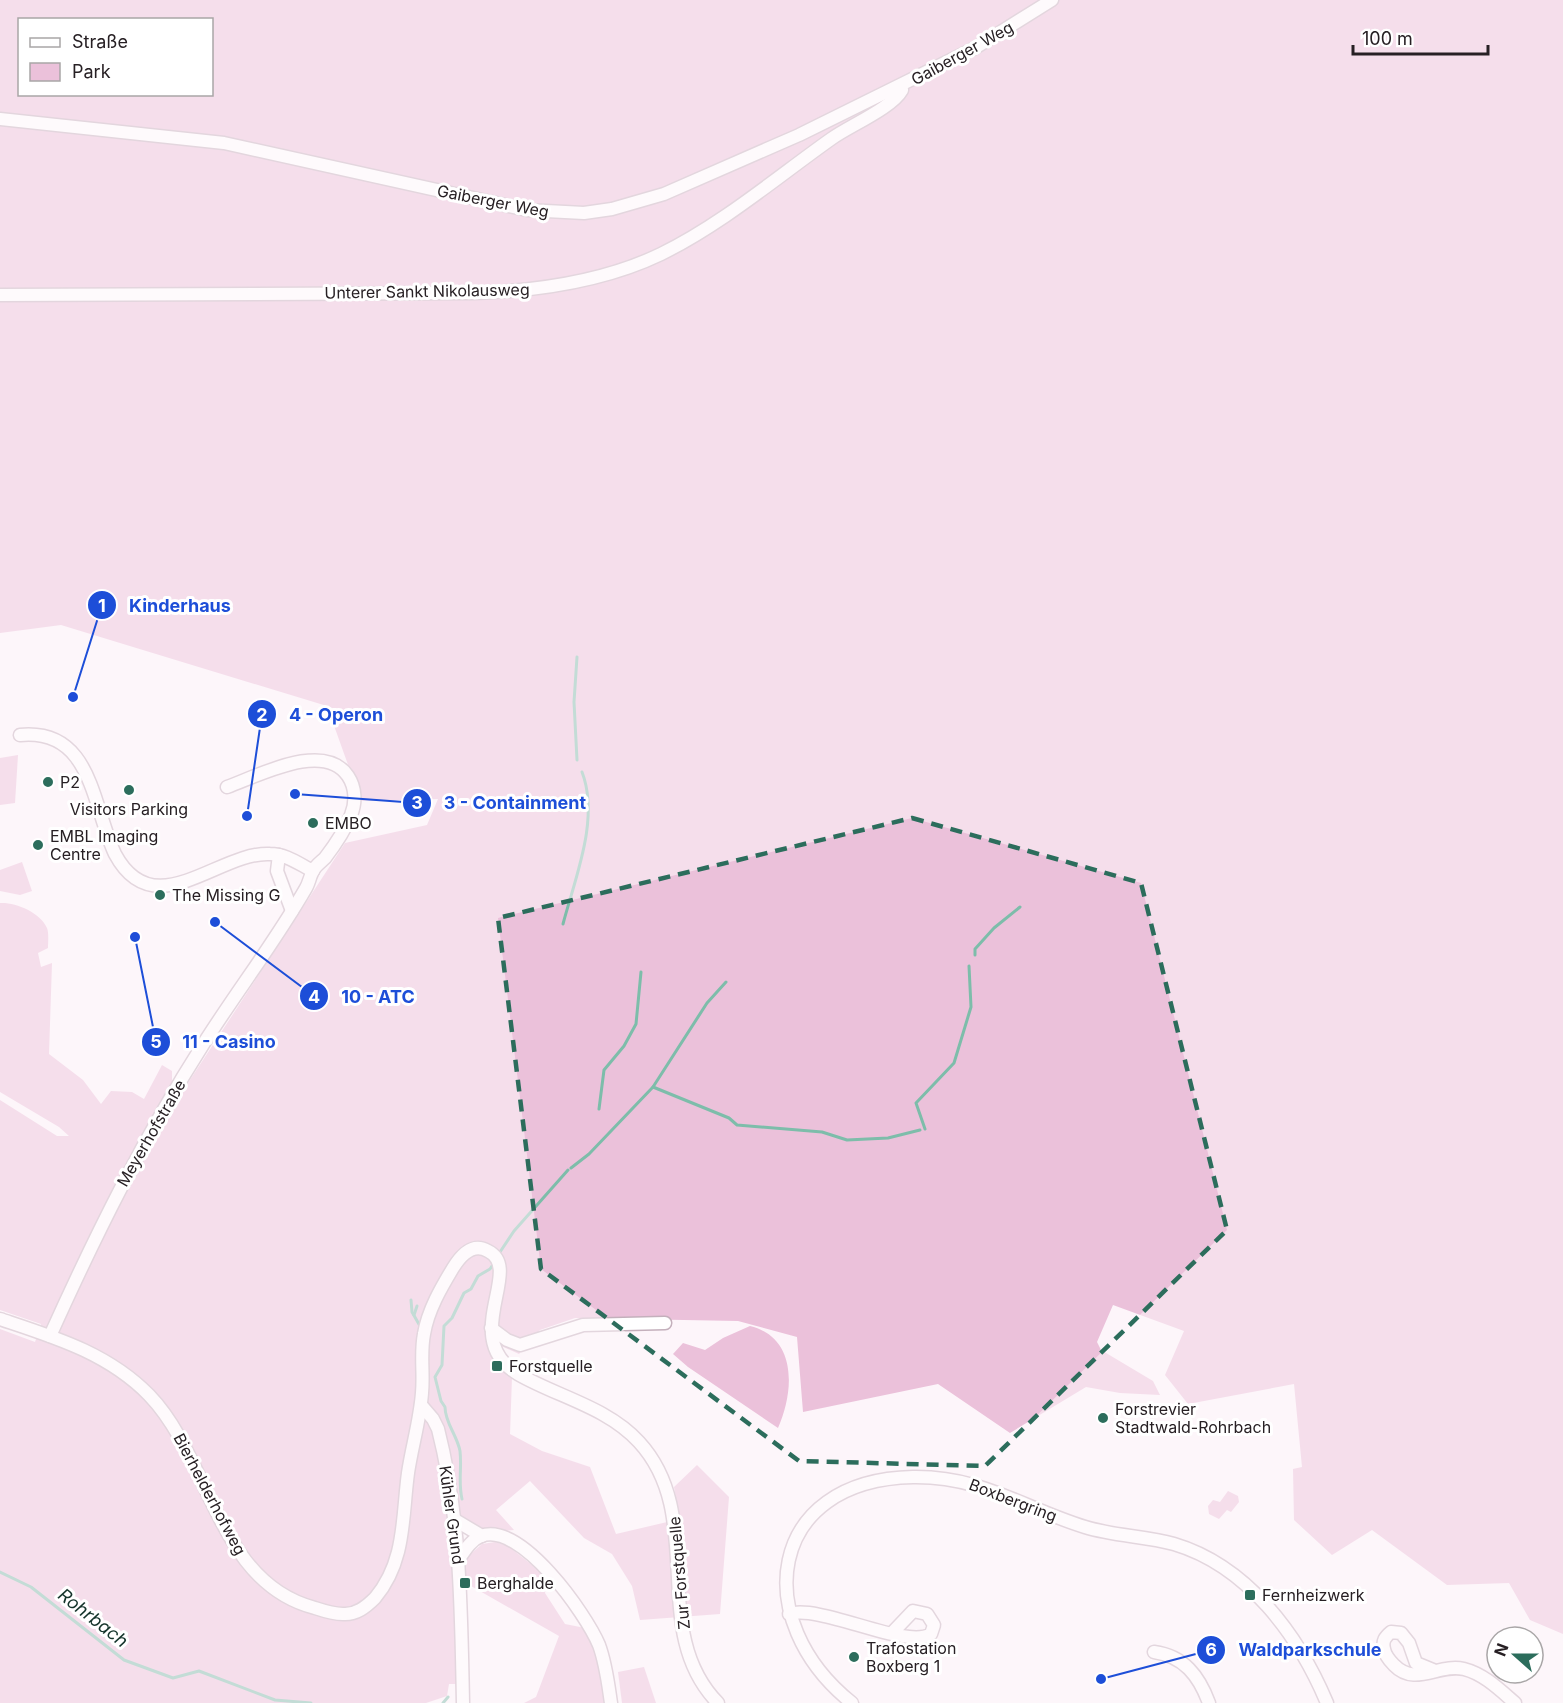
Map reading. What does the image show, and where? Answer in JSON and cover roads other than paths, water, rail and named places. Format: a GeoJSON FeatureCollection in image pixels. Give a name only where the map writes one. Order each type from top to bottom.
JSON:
{"type":"FeatureCollection","features":[{"type":"Feature","properties":{"kind":"street","name":"Gaiberger Weg"},"geometry":{"type":"LineString","coordinates":[[0,119],[224,143],[527,210],[584,213],[628,205],[664,194],[799,135],[903,86],[975,48],[1052,0]]}},
{"type":"Feature","properties":{"kind":"street","name":"Unterer Sankt Nikolausweg"},"geometry":{"type":"LineString","coordinates":[[0,295],[466,293],[536,290],[635,265],[672,248],[833,138],[892,101],[903,86]]}},
{"type":"Feature","properties":{"kind":"street"},"geometry":{"type":"LineString","coordinates":[[20,735],[38,734],[53,738],[78,758],[115,854],[123,866],[141,880],[162,886],[181,883],[262,854],[279,855],[313,871]]}},
{"type":"Feature","properties":{"kind":"street","name":"Meyerhofstraße"},"geometry":{"type":"LineString","coordinates":[[50,1336],[95,1236],[148,1135],[204,1043],[292,911],[313,871],[332,848],[353,810],[353,786],[342,769],[326,761],[303,761],[227,787]]}},
{"type":"Feature","properties":{"kind":"street"},"geometry":{"type":"LineString","coordinates":[[279,855],[277,871],[292,911]]}},
{"type":"Feature","properties":{"kind":"street","name":"Zur Forstquelle"},"geometry":{"type":"LineString","coordinates":[[420,1405],[422,1345],[427,1319],[458,1261],[466,1252],[475,1248],[490,1251],[501,1266],[491,1328],[495,1350],[508,1367],[612,1420],[640,1443],[667,1488],[674,1513],[678,1593],[686,1643],[693,1665],[705,1687],[718,1703]]}},
{"type":"Feature","properties":{"kind":"street","name":"Bierhelderhofweg"},"geometry":{"type":"LineString","coordinates":[[0,1319],[84,1349],[112,1365],[138,1385],[155,1402],[178,1434],[231,1537],[266,1585],[293,1602],[336,1614],[355,1613],[368,1604],[383,1586],[396,1560],[420,1405]]}},
{"type":"Feature","properties":{"kind":"street"},"geometry":{"type":"LineString","coordinates":[[491,1328],[507,1340],[520,1345],[583,1325],[665,1323]]}},
{"type":"Feature","properties":{"kind":"street","name":"Kühler Grund"},"geometry":{"type":"LineString","coordinates":[[420,1405],[433,1419],[438,1429],[455,1520],[459,1559],[463,1703]]}},
{"type":"Feature","properties":{"kind":"street","name":"Boxbergring"},"geometry":{"type":"LineString","coordinates":[[852,1703],[814,1662],[789,1614],[785,1588],[789,1554],[804,1525],[821,1507],[844,1492],[880,1481],[910,1477],[958,1480],[984,1486],[1086,1527],[1175,1544],[1212,1562],[1252,1591],[1277,1617],[1305,1657],[1327,1703]]}},
{"type":"Feature","properties":{"kind":"street"},"geometry":{"type":"LineString","coordinates":[[455,1520],[482,1536],[500,1536],[513,1542],[551,1575],[574,1602],[599,1647],[607,1671],[611,1703]]}},
{"type":"Feature","properties":{"kind":"street"},"geometry":{"type":"LineString","coordinates":[[459,1559],[469,1545],[482,1536]]}},
{"type":"Feature","properties":{"kind":"street"},"geometry":{"type":"LineString","coordinates":[[789,1614],[806,1611],[864,1627],[893,1632]]}},
{"type":"Feature","properties":{"kind":"street"},"geometry":{"type":"LineString","coordinates":[[1154,1652],[1175,1658],[1191,1670],[1202,1685],[1209,1703]]}},
{"type":"Feature","properties":{"kind":"street"},"geometry":{"type":"LineString","coordinates":[[1433,1670],[1456,1668],[1473,1672],[1515,1703]]}},
{"type":"Feature","properties":{"kind":"waterway"},"geometry":{"type":"LineString","coordinates":[[577,657],[574,702],[577,760]]}},
{"type":"Feature","properties":{"kind":"waterway"},"geometry":{"type":"LineString","coordinates":[[563,924],[587,829],[587,790],[582,772]]}},
{"type":"Feature","properties":{"kind":"waterway"},"geometry":{"type":"LineString","coordinates":[[975,955],[975,949],[994,928],[1020,907]]}},
{"type":"Feature","properties":{"kind":"waterway"},"geometry":{"type":"LineString","coordinates":[[925,1129],[916,1103],[954,1063],[971,1007],[969,966]]}},
{"type":"Feature","properties":{"kind":"waterway"},"geometry":{"type":"LineString","coordinates":[[599,1109],[604,1070],[624,1046],[636,1024],[641,972]]}},
{"type":"Feature","properties":{"kind":"waterway"},"geometry":{"type":"LineString","coordinates":[[571,1168],[589,1154],[653,1087],[707,1003],[726,982]]}},
{"type":"Feature","properties":{"kind":"waterway"},"geometry":{"type":"LineString","coordinates":[[653,1087],[729,1118],[737,1125],[822,1132],[847,1140],[888,1138],[920,1130]]}},
{"type":"Feature","properties":{"kind":"waterway"},"geometry":{"type":"LineString","coordinates":[[500,1252],[514,1231],[568,1170]]}},
{"type":"Feature","properties":{"kind":"waterway"},"geometry":{"type":"LineString","coordinates":[[462,1499],[460,1451],[441,1401],[435,1377],[442,1365],[444,1326],[452,1318],[464,1293],[471,1289],[478,1276],[490,1269],[494,1263]]}},
{"type":"Feature","properties":{"kind":"waterway"},"geometry":{"type":"LineString","coordinates":[[411,1300],[412,1312],[420,1326]]}},
{"type":"Feature","properties":{"kind":"waterway"},"geometry":{"type":"LineString","coordinates":[[414,1315],[417,1306]]}},
{"type":"Feature","properties":{"kind":"waterway","name":"Rohrbach"},"geometry":{"type":"LineString","coordinates":[[0,1572],[31,1587],[124,1660],[173,1678],[199,1671],[275,1700],[311,1703]]}},
{"type":"Feature","properties":{"kind":"waterway"},"geometry":{"type":"LineString","coordinates":[[443,1703],[448,1697]]}},
{"type":"Feature","properties":{"kind":"place","name":"Kinderhaus"},"geometry":{"type":"Point","coordinates":[73,697]}},
{"type":"Feature","properties":{"kind":"place","name":"P2"},"geometry":{"type":"Point","coordinates":[48,782]}},
{"type":"Feature","properties":{"kind":"place","name":"Visitors Parking"},"geometry":{"type":"Point","coordinates":[129,790]}},
{"type":"Feature","properties":{"kind":"place","name":"3 - Containment"},"geometry":{"type":"Point","coordinates":[295,794]}},
{"type":"Feature","properties":{"kind":"place","name":"4 - Operon"},"geometry":{"type":"Point","coordinates":[247,816]}},
{"type":"Feature","properties":{"kind":"place","name":"EMBO"},"geometry":{"type":"Point","coordinates":[313,823]}},
{"type":"Feature","properties":{"kind":"place","name":"EMBL Imaging Centre"},"geometry":{"type":"Point","coordinates":[38,845]}},
{"type":"Feature","properties":{"kind":"place","name":"The Missing G"},"geometry":{"type":"Point","coordinates":[160,895]}},
{"type":"Feature","properties":{"kind":"place","name":"10 - ATC"},"geometry":{"type":"Point","coordinates":[215,922]}},
{"type":"Feature","properties":{"kind":"place","name":"11 - Casino"},"geometry":{"type":"Point","coordinates":[135,937]}},
{"type":"Feature","properties":{"kind":"place","name":"Forstquelle"},"geometry":{"type":"Point","coordinates":[497,1366]}},
{"type":"Feature","properties":{"kind":"place","name":"Forstrevier Stadtwald-Rohrbach"},"geometry":{"type":"Point","coordinates":[1103,1418]}},
{"type":"Feature","properties":{"kind":"place","name":"Berghalde"},"geometry":{"type":"Point","coordinates":[465,1583]}},
{"type":"Feature","properties":{"kind":"place","name":"Fernheizwerk"},"geometry":{"type":"Point","coordinates":[1250,1595]}},
{"type":"Feature","properties":{"kind":"place","name":"Trafostation Boxberg 1"},"geometry":{"type":"Point","coordinates":[854,1657]}},
{"type":"Feature","properties":{"kind":"place","name":"Waldparkschule"},"geometry":{"type":"Point","coordinates":[1101,1679]}}]}
